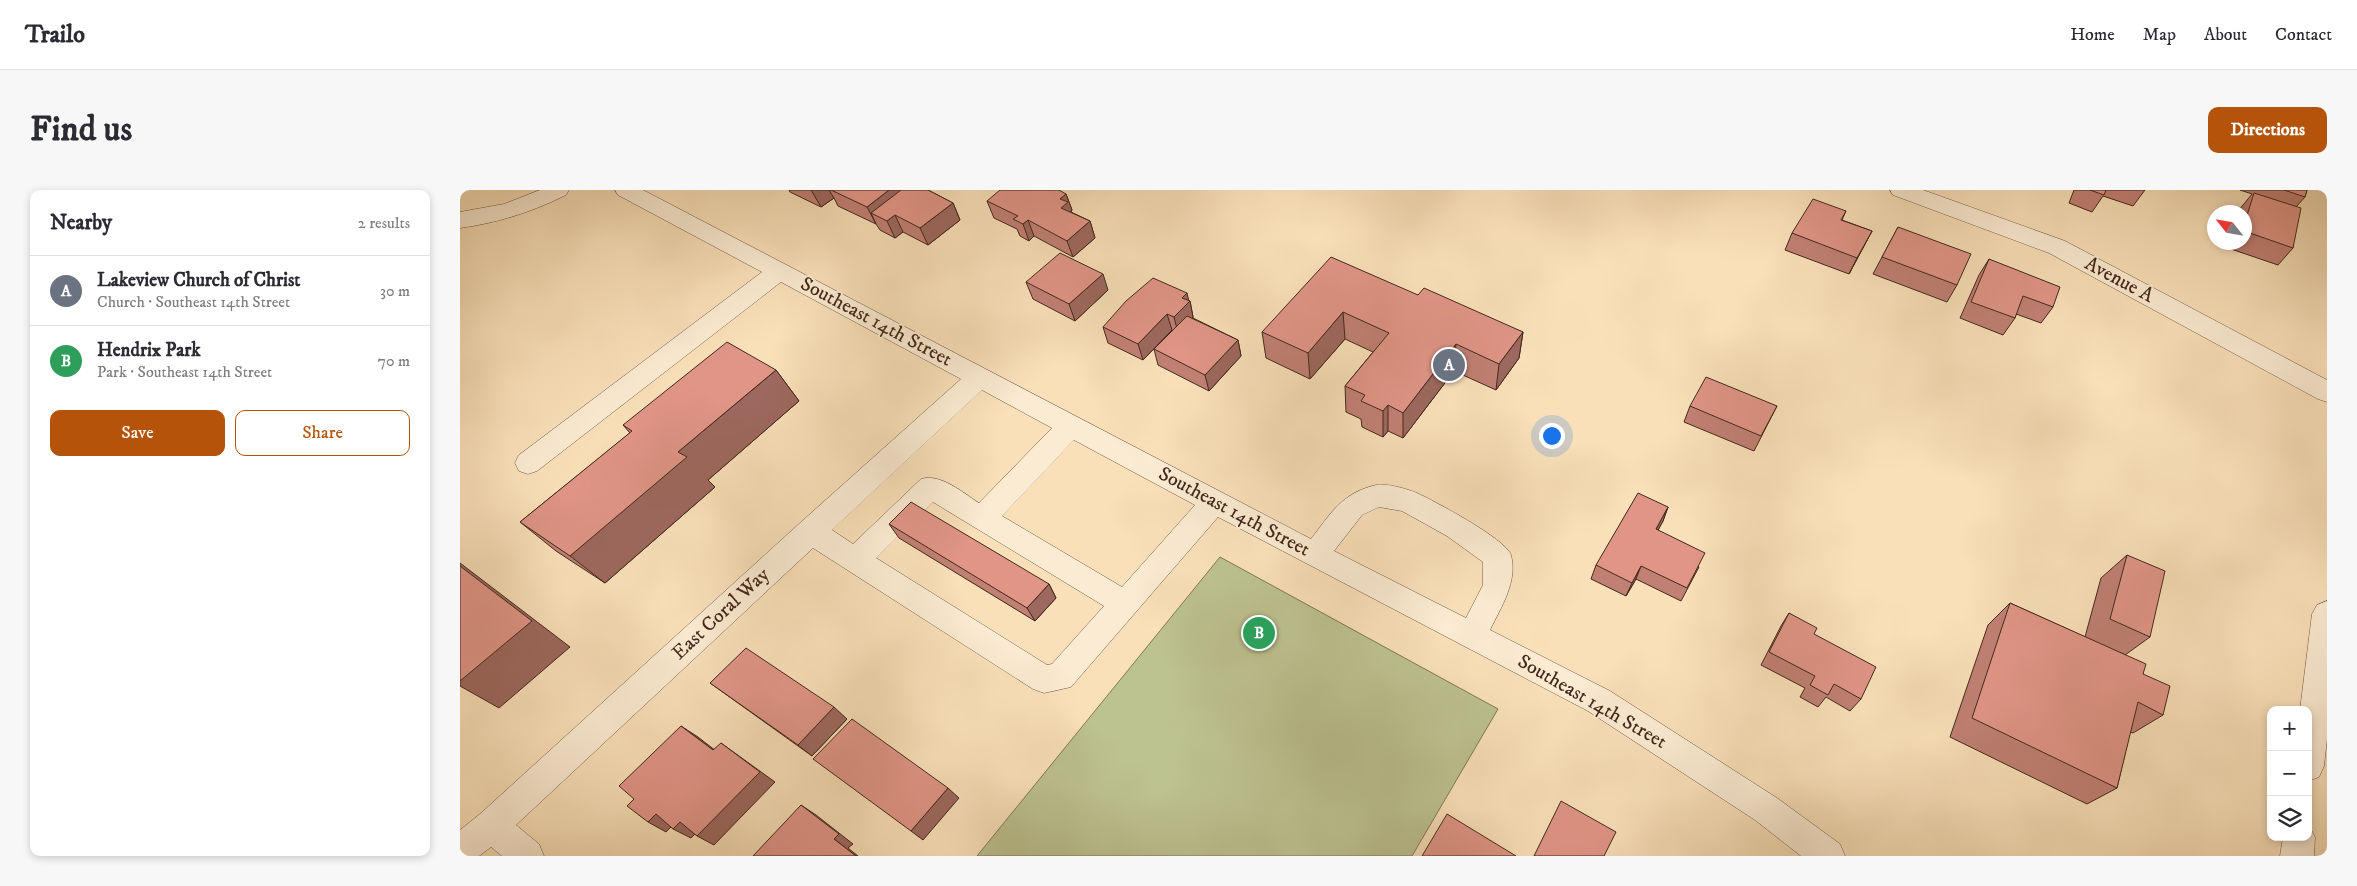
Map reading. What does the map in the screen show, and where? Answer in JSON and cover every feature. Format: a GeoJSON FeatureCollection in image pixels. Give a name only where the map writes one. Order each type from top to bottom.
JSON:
{"type":"FeatureCollection","features":[{"type":"Feature","properties":{"kind":"street"},"geometry":{"type":"LineString","coordinates":[[460,220],[482,217],[532,204],[558,190]]}},
{"type":"Feature","properties":{"kind":"street","name":"Avenue A"},"geometry":{"type":"LineString","coordinates":[[1901,190],[2057,247],[2327,392]]}},
{"type":"Feature","properties":{"kind":"street","name":"Southeast 14th Street"},"geometry":{"type":"LineString","coordinates":[[644,193],[780,271],[1214,503],[1599,701],[1766,809],[1828,856]]}},
{"type":"Feature","properties":{"kind":"street"},"geometry":{"type":"LineString","coordinates":[[528,463],[780,271]]}},
{"type":"Feature","properties":{"kind":"street","name":"East Coral Way"},"geometry":{"type":"LineString","coordinates":[[460,850],[492,826],[810,531],[980,377]]}},
{"type":"Feature","properties":{"kind":"street"},"geometry":{"type":"LineString","coordinates":[[982,518],[1071,426]]}},
{"type":"Feature","properties":{"kind":"street"},"geometry":{"type":"LineString","coordinates":[[856,559],[931,487],[1125,604]]}},
{"type":"Feature","properties":{"kind":"street"},"geometry":{"type":"LineString","coordinates":[[1315,554],[1352,507],[1378,496],[1407,501],[1457,528],[1497,556],[1497,586],[1472,635]]}},
{"type":"Feature","properties":{"kind":"street"},"geometry":{"type":"LineString","coordinates":[[810,531],[1044,679],[1060,677],[1214,503]]}},
{"type":"Feature","properties":{"kind":"street"},"geometry":{"type":"LineString","coordinates":[[2310,751],[2327,614]]}},
{"type":"Feature","properties":{"kind":"street"},"geometry":{"type":"LineString","coordinates":[[492,826],[528,856]]}},
{"type":"Feature","properties":{"kind":"street"},"geometry":{"type":"LineString","coordinates":[[2297,856],[2299,841]]}},
{"type":"Feature","properties":{"kind":"green space"},"geometry":{"type":"Polygon","coordinates":[[[1220,557],[1498,709],[1412,856],[977,856],[1220,557]]]}},
{"type":"Feature","properties":{"kind":"building"},"geometry":{"type":"Polygon","coordinates":[[[831,190],[889,190],[867,207],[831,190]]]}},
{"type":"Feature","properties":{"kind":"building"},"geometry":{"type":"Polygon","coordinates":[[[901,190],[928,190],[953,203],[920,228],[895,215],[887,221],[871,213],[901,190]]]}},
{"type":"Feature","properties":{"kind":"building"},"geometry":{"type":"Polygon","coordinates":[[[1000,190],[1059,190],[1066,194],[1060,199],[1068,202],[1061,208],[1090,221],[1067,241],[1028,220],[1023,224],[1013,219],[1018,216],[987,201],[1000,190]]]}},
{"type":"Feature","properties":{"kind":"building"},"geometry":{"type":"Polygon","coordinates":[[[2090,190],[2106,190],[2104,195],[2090,190]]]}},
{"type":"Feature","properties":{"kind":"building"},"geometry":{"type":"Polygon","coordinates":[[[2284,190],[2307,190],[2305,197],[2284,190]]]}},
{"type":"Feature","properties":{"kind":"building"},"geometry":{"type":"Polygon","coordinates":[[[2254,193],[2301,208],[2293,248],[2252,234],[2252,205],[2250,205],[2254,193]]]}},
{"type":"Feature","properties":{"kind":"building"},"geometry":{"type":"Polygon","coordinates":[[[1813,199],[1846,211],[1841,220],[1872,231],[1857,258],[1792,233],[1813,199]]]}},
{"type":"Feature","properties":{"kind":"building"},"geometry":{"type":"Polygon","coordinates":[[[1898,227],[1971,254],[1957,285],[1882,257],[1898,227]]]}},
{"type":"Feature","properties":{"kind":"building"},"geometry":{"type":"Polygon","coordinates":[[[1060,253],[1103,274],[1069,304],[1026,282],[1060,253]]]}},
{"type":"Feature","properties":{"kind":"building"},"geometry":{"type":"Polygon","coordinates":[[[1331,257],[1418,295],[1424,288],[1523,332],[1499,364],[1456,344],[1403,413],[1388,405],[1383,411],[1361,401],[1365,395],[1345,386],[1389,333],[1343,312],[1308,353],[1262,332],[1331,257]]]}},
{"type":"Feature","properties":{"kind":"building"},"geometry":{"type":"Polygon","coordinates":[[[1989,259],[2060,287],[2053,307],[2023,296],[2015,318],[1971,302],[1989,259]]]}},
{"type":"Feature","properties":{"kind":"building"},"geometry":{"type":"Polygon","coordinates":[[[1153,278],[1187,293],[1182,298],[1190,301],[1174,317],[1167,314],[1138,344],[1103,327],[1126,301],[1153,278]]]}},
{"type":"Feature","properties":{"kind":"building"},"geometry":{"type":"Polygon","coordinates":[[[1187,316],[1238,340],[1205,375],[1154,349],[1187,316]]]}},
{"type":"Feature","properties":{"kind":"building"},"geometry":{"type":"Polygon","coordinates":[[[727,342],[776,370],[678,452],[687,457],[570,556],[520,522],[632,431],[623,425],[727,342]]]}},
{"type":"Feature","properties":{"kind":"building"},"geometry":{"type":"Polygon","coordinates":[[[1706,377],[1777,406],[1761,436],[1690,406],[1706,377]]]}},
{"type":"Feature","properties":{"kind":"building"},"geometry":{"type":"Polygon","coordinates":[[[1638,493],[1668,507],[1656,529],[1705,553],[1687,588],[1641,566],[1632,583],[1596,565],[1638,493]]]}},
{"type":"Feature","properties":{"kind":"building"},"geometry":{"type":"Polygon","coordinates":[[[911,502],[1049,584],[1027,608],[889,524],[911,502]]]}},
{"type":"Feature","properties":{"kind":"building"},"geometry":{"type":"Polygon","coordinates":[[[2127,555],[2165,571],[2150,637],[2110,619],[2127,555]]]}},
{"type":"Feature","properties":{"kind":"building"},"geometry":{"type":"Polygon","coordinates":[[[460,566],[532,621],[460,681],[460,566]]]}},
{"type":"Feature","properties":{"kind":"building"},"geometry":{"type":"Polygon","coordinates":[[[2010,603],[2146,664],[2143,674],[2170,686],[2163,715],[2138,702],[2117,788],[1972,718],[2010,603]]]}},
{"type":"Feature","properties":{"kind":"building"},"geometry":{"type":"Polygon","coordinates":[[[1789,613],[1817,628],[1814,634],[1876,667],[1861,699],[1834,684],[1828,695],[1810,685],[1815,676],[1769,652],[1789,613]]]}},
{"type":"Feature","properties":{"kind":"building"},"geometry":{"type":"Polygon","coordinates":[[[746,648],[834,707],[798,745],[710,683],[746,648]]]}},
{"type":"Feature","properties":{"kind":"building"},"geometry":{"type":"Polygon","coordinates":[[[852,719],[948,788],[911,831],[813,759],[852,719]]]}},
{"type":"Feature","properties":{"kind":"building"},"geometry":{"type":"Polygon","coordinates":[[[681,726],[713,750],[721,743],[760,772],[697,836],[680,822],[673,829],[656,814],[648,822],[627,806],[634,799],[619,786],[681,726]]]}},
{"type":"Feature","properties":{"kind":"building"},"geometry":{"type":"Polygon","coordinates":[[[1561,801],[1616,832],[1604,856],[1534,856],[1561,801]]]}},
{"type":"Feature","properties":{"kind":"building"},"geometry":{"type":"Polygon","coordinates":[[[801,805],[839,834],[834,839],[856,856],[753,856],[801,805]]]}},
{"type":"Feature","properties":{"kind":"building"},"geometry":{"type":"Polygon","coordinates":[[[1447,814],[1516,856],[1422,856],[1447,814]]]}},
{"type":"Feature","properties":{"kind":"place","name":"Lakeview Church of Christ"},"geometry":{"type":"Point","coordinates":[1449,365]}},
{"type":"Feature","properties":{"kind":"place","name":"Hendrix Park"},"geometry":{"type":"Point","coordinates":[1259,633]}}]}
